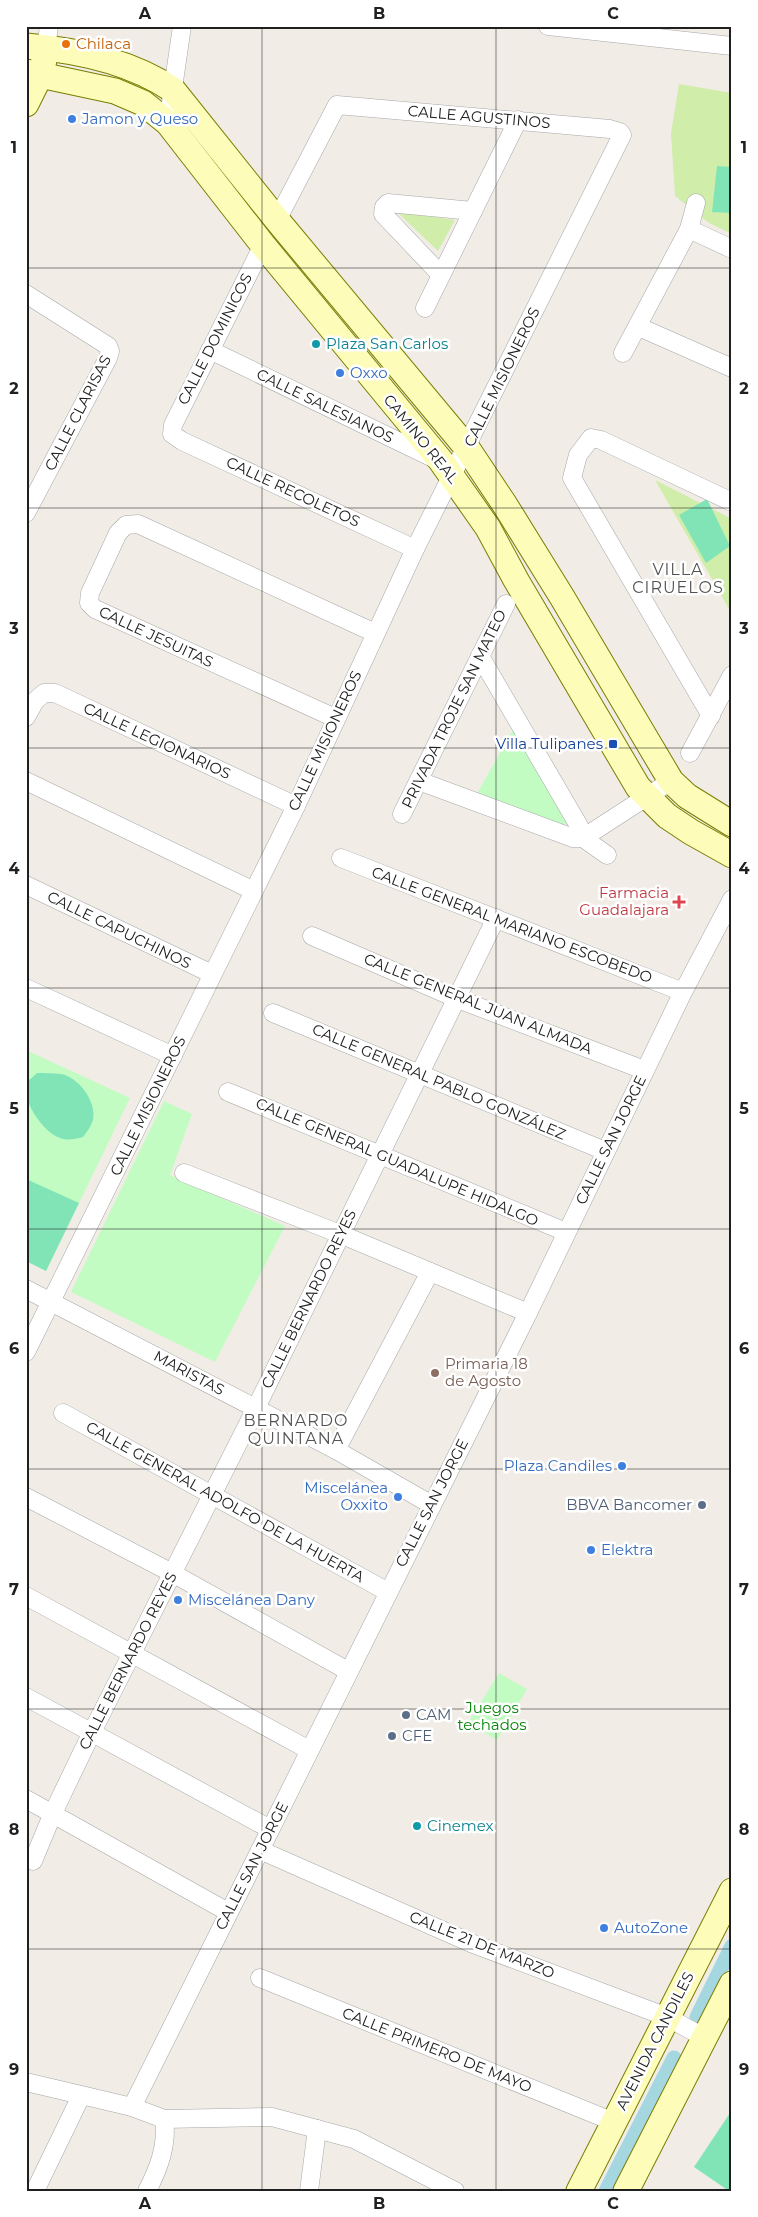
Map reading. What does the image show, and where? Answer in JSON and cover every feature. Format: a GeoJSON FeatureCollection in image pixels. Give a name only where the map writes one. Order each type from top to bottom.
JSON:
{"type":"FeatureCollection","features":[{"type":"Feature","properties":{"kind":"street"},"geometry":{"type":"LineString","coordinates":[[168,123],[182,26]]}},
{"type":"Feature","properties":{"kind":"street"},"geometry":{"type":"LineString","coordinates":[[548,26],[732,46]]}},
{"type":"Feature","properties":{"kind":"street"},"geometry":{"type":"LineString","coordinates":[[26,104],[40,40]]}},
{"type":"Feature","properties":{"kind":"street","name":"CAMINO REAL"},"geometry":{"type":"LineString","coordinates":[[40,40],[124,65],[152,76],[173,90],[277,220],[467,448],[562,597],[667,776],[687,796],[731,823]]}},
{"type":"Feature","properties":{"kind":"street","name":"CAMINO REAL"},"geometry":{"type":"LineString","coordinates":[[34,73],[115,91],[142,102],[168,123],[263,245],[447,469],[488,528],[516,580],[642,792],[667,816],[725,851]]}},
{"type":"Feature","properties":{"kind":"street","name":"CALLE AGUSTINOS"},"geometry":{"type":"LineString","coordinates":[[277,220],[331,113],[337,105],[518,120],[610,129],[620,132]]}},
{"type":"Feature","properties":{"kind":"street"},"geometry":{"type":"LineString","coordinates":[[425,308],[518,120]]}},
{"type":"Feature","properties":{"kind":"street","name":"CALLE MISIONEROS"},"geometry":{"type":"LineString","coordinates":[[26,1352],[296,806],[335,718],[415,549],[447,469],[467,448],[622,135],[620,132]]}},
{"type":"Feature","properties":{"kind":"street"},"geometry":{"type":"LineString","coordinates":[[442,275],[382,214],[384,207],[388,203],[401,203],[473,211]]}},
{"type":"Feature","properties":{"kind":"street"},"geometry":{"type":"LineString","coordinates":[[623,353],[639,327],[689,229],[696,203]]}},
{"type":"Feature","properties":{"kind":"street"},"geometry":{"type":"LineString","coordinates":[[689,229],[732,248]]}},
{"type":"Feature","properties":{"kind":"street","name":"CALLE DOMINICOS"},"geometry":{"type":"LineString","coordinates":[[172,434],[173,425],[263,245]]}},
{"type":"Feature","properties":{"kind":"street","name":"CALLE CLARISAS"},"geometry":{"type":"LineString","coordinates":[[26,513],[108,358],[110,350],[108,346],[28,300]]}},
{"type":"Feature","properties":{"kind":"street"},"geometry":{"type":"LineString","coordinates":[[639,327],[732,368]]}},
{"type":"Feature","properties":{"kind":"street","name":"CALLE SALESIANOS"},"geometry":{"type":"LineString","coordinates":[[210,350],[347,415],[447,469]]}},
{"type":"Feature","properties":{"kind":"street","name":"CALLE RECOLETOS"},"geometry":{"type":"LineString","coordinates":[[172,434],[182,441],[415,549]]}},
{"type":"Feature","properties":{"kind":"street"},"geometry":{"type":"LineString","coordinates":[[711,716],[572,478],[578,454],[591,438],[601,440],[732,502]]}},
{"type":"Feature","properties":{"kind":"street","name":"CALLE JESUITAS"},"geometry":{"type":"LineString","coordinates":[[335,718],[94,609],[88,603],[94,584],[118,533],[126,525],[138,524],[375,633]]}},
{"type":"Feature","properties":{"kind":"street","name":"PRIVADA TROJE SAN MATEO"},"geometry":{"type":"LineString","coordinates":[[402,814],[506,604]]}},
{"type":"Feature","properties":{"kind":"street"},"geometry":{"type":"LineString","coordinates":[[480,656],[581,832],[607,855]]}},
{"type":"Feature","properties":{"kind":"street"},"geometry":{"type":"LineString","coordinates":[[690,753],[732,675]]}},
{"type":"Feature","properties":{"kind":"street","name":"CALLE LEGIONARIOS"},"geometry":{"type":"LineString","coordinates":[[26,717],[34,701],[44,693],[55,693],[296,806]]}},
{"type":"Feature","properties":{"kind":"street"},"geometry":{"type":"LineString","coordinates":[[419,781],[564,836],[581,832],[667,776]]}},
{"type":"Feature","properties":{"kind":"street"},"geometry":{"type":"LineString","coordinates":[[26,781],[254,891]]}},
{"type":"Feature","properties":{"kind":"street"},"geometry":{"type":"LineString","coordinates":[[725,851],[731,823]]}},
{"type":"Feature","properties":{"kind":"street","name":"CALLE GENERAL MARIANO ESCOBEDO"},"geometry":{"type":"LineString","coordinates":[[341,858],[683,992]]}},
{"type":"Feature","properties":{"kind":"street","name":"CALLE CAPUCHINOS"},"geometry":{"type":"LineString","coordinates":[[26,885],[212,974]]}},
{"type":"Feature","properties":{"kind":"street","name":"CALLE SAN JORGE"},"geometry":{"type":"LineString","coordinates":[[132,2107],[528,1313],[644,1070],[732,899]]}},
{"type":"Feature","properties":{"kind":"street","name":"CALLE BERNARDO REYES"},"geometry":{"type":"LineString","coordinates":[[33,1861],[53,1813],[92,1732],[256,1408],[379,1155],[458,999],[496,918]]}},
{"type":"Feature","properties":{"kind":"street","name":"CALLE GENERAL JUAN ALMADA"},"geometry":{"type":"LineString","coordinates":[[312,936],[458,999],[644,1070]]}},
{"type":"Feature","properties":{"kind":"street"},"geometry":{"type":"LineString","coordinates":[[26,988],[173,1056]]}},
{"type":"Feature","properties":{"kind":"street","name":"CALLE GENERAL PABLO GONZÁLEZ"},"geometry":{"type":"LineString","coordinates":[[272,1013],[605,1151]]}},
{"type":"Feature","properties":{"kind":"street","name":"CALLE GENERAL GUADALUPE HIDALGO"},"geometry":{"type":"LineString","coordinates":[[228,1092],[566,1232]]}},
{"type":"Feature","properties":{"kind":"street"},"geometry":{"type":"LineString","coordinates":[[184,1173],[340,1234],[528,1313]]}},
{"type":"Feature","properties":{"kind":"street"},"geometry":{"type":"LineString","coordinates":[[336,1450],[430,1272]]}},
{"type":"Feature","properties":{"kind":"street","name":"MARISTAS"},"geometry":{"type":"LineString","coordinates":[[26,1289],[336,1450],[432,1505]]}},
{"type":"Feature","properties":{"kind":"street","name":"CALLE GENERAL ADOLFO DE LA HUERTA"},"geometry":{"type":"LineString","coordinates":[[63,1413],[388,1592]]}},
{"type":"Feature","properties":{"kind":"street"},"geometry":{"type":"LineString","coordinates":[[26,1497],[172,1573],[348,1671]]}},
{"type":"Feature","properties":{"kind":"street"},"geometry":{"type":"LineString","coordinates":[[26,1596],[309,1750]]}},
{"type":"Feature","properties":{"kind":"street"},"geometry":{"type":"LineString","coordinates":[[26,1697],[270,1829]]}},
{"type":"Feature","properties":{"kind":"street"},"geometry":{"type":"LineString","coordinates":[[26,1799],[228,1912]]}},
{"type":"Feature","properties":{"kind":"street","name":"CALLE 21 DE MARZO"},"geometry":{"type":"LineString","coordinates":[[260,1850],[471,1943],[673,2020],[701,2034]]}},
{"type":"Feature","properties":{"kind":"street","name":"AVENIDA CANDILES"},"geometry":{"type":"LineString","coordinates":[[579,2191],[614,2122],[673,2020],[732,1891]]}},
{"type":"Feature","properties":{"kind":"street","name":"CALLE PRIMERO DE MAYO"},"geometry":{"type":"LineString","coordinates":[[260,1978],[614,2122]]}},
{"type":"Feature","properties":{"kind":"street"},"geometry":{"type":"LineString","coordinates":[[626,2191],[701,2034],[732,1984]]}},
{"type":"Feature","properties":{"kind":"street"},"geometry":{"type":"LineString","coordinates":[[26,2082],[132,2107],[164,2119],[272,2118],[317,2129],[354,2139],[455,2191]]}},
{"type":"Feature","properties":{"kind":"street"},"geometry":{"type":"LineString","coordinates":[[34,2191],[81,2096]]}},
{"type":"Feature","properties":{"kind":"street"},"geometry":{"type":"LineString","coordinates":[[147,2191],[157,2172],[166,2134],[164,2119]]}},
{"type":"Feature","properties":{"kind":"street"},"geometry":{"type":"LineString","coordinates":[[309,2191],[317,2129]]}},
{"type":"Feature","properties":{"kind":"green space"},"geometry":{"type":"Polygon","coordinates":[[[679,84],[732,93],[732,234],[709,223],[675,196],[671,133],[679,84]]]}},
{"type":"Feature","properties":{"kind":"green space"},"geometry":{"type":"Polygon","coordinates":[[[717,166],[732,167],[732,213],[712,212],[717,166]]]}},
{"type":"Feature","properties":{"kind":"green space"},"geometry":{"type":"Polygon","coordinates":[[[397,212],[455,220],[438,251],[397,212]]]}},
{"type":"Feature","properties":{"kind":"green space"},"geometry":{"type":"Polygon","coordinates":[[[655,480],[732,519],[732,614],[655,480]]]}},
{"type":"Feature","properties":{"kind":"green space"},"geometry":{"type":"Polygon","coordinates":[[[707,499],[730,546],[706,563],[679,515],[707,499]]]}},
{"type":"Feature","properties":{"kind":"green space"},"geometry":{"type":"Polygon","coordinates":[[[513,730],[567,821],[561,832],[475,797],[513,730]]]}},
{"type":"Feature","properties":{"kind":"green space"},"geometry":{"type":"Polygon","coordinates":[[[26,1050],[130,1098],[46,1271],[26,1261],[26,1050]]]}},
{"type":"Feature","properties":{"kind":"green space"},"geometry":{"type":"Polygon","coordinates":[[[37,1073],[67,1076],[85,1091],[92,1105],[93,1120],[83,1137],[69,1140],[60,1138],[40,1123],[30,1106],[26,1088],[28,1081],[37,1073]]]}},
{"type":"Feature","properties":{"kind":"green space"},"geometry":{"type":"Polygon","coordinates":[[[164,1101],[192,1114],[170,1175],[285,1226],[215,1362],[71,1292],[164,1101]]]}},
{"type":"Feature","properties":{"kind":"green space"},"geometry":{"type":"Polygon","coordinates":[[[26,1179],[79,1203],[46,1271],[26,1261],[26,1179]]]}},
{"type":"Feature","properties":{"kind":"green space","name":"Juegos techados"},"geometry":{"type":"Polygon","coordinates":[[[499,1673],[527,1689],[497,1740],[468,1723],[499,1673]]]}},
{"type":"Feature","properties":{"kind":"green space"},"geometry":{"type":"Polygon","coordinates":[[[732,2110],[732,2191],[729,2191],[694,2167],[732,2110]]]}},
{"type":"Feature","properties":{"kind":"waterway"},"geometry":{"type":"LineString","coordinates":[[697,2017],[732,1946]]}},
{"type":"Feature","properties":{"kind":"waterway"},"geometry":{"type":"LineString","coordinates":[[606,2191],[674,2058]]}},
{"type":"Feature","properties":{"kind":"place","name":"Chilaca"},"geometry":{"type":"Point","coordinates":[66,44]}},
{"type":"Feature","properties":{"kind":"place","name":"Jamon y Queso"},"geometry":{"type":"Point","coordinates":[72,119]}},
{"type":"Feature","properties":{"kind":"place","name":"Plaza San Carlos"},"geometry":{"type":"Point","coordinates":[316,344]}},
{"type":"Feature","properties":{"kind":"place","name":"Oxxo"},"geometry":{"type":"Point","coordinates":[340,373]}},
{"type":"Feature","properties":{"kind":"place","name":"Villa Tulipanes"},"geometry":{"type":"Point","coordinates":[613,744]}},
{"type":"Feature","properties":{"kind":"place","name":"Farmacia Guadalajara"},"geometry":{"type":"Point","coordinates":[679,902]}},
{"type":"Feature","properties":{"kind":"place","name":"Primaria 18 de Agosto"},"geometry":{"type":"Point","coordinates":[435,1373]}},
{"type":"Feature","properties":{"kind":"place","name":"Plaza Candiles"},"geometry":{"type":"Point","coordinates":[622,1466]}},
{"type":"Feature","properties":{"kind":"place","name":"Miscelánea Oxxito"},"geometry":{"type":"Point","coordinates":[398,1497]}},
{"type":"Feature","properties":{"kind":"place","name":"BBVA Bancomer"},"geometry":{"type":"Point","coordinates":[702,1505]}},
{"type":"Feature","properties":{"kind":"place","name":"Elektra"},"geometry":{"type":"Point","coordinates":[591,1550]}},
{"type":"Feature","properties":{"kind":"place","name":"Miscelánea Dany"},"geometry":{"type":"Point","coordinates":[178,1600]}},
{"type":"Feature","properties":{"kind":"place","name":"CAM"},"geometry":{"type":"Point","coordinates":[406,1715]}},
{"type":"Feature","properties":{"kind":"place","name":"CFE"},"geometry":{"type":"Point","coordinates":[392,1736]}},
{"type":"Feature","properties":{"kind":"place","name":"Cinemex"},"geometry":{"type":"Point","coordinates":[417,1826]}},
{"type":"Feature","properties":{"kind":"place","name":"AutoZone"},"geometry":{"type":"Point","coordinates":[604,1928]}},
{"type":"Feature","properties":{"kind":"district","name":"VILLA CIRUELOS"},"geometry":{"type":"Point","coordinates":[678,578]}},
{"type":"Feature","properties":{"kind":"district","name":"BERNARDO QUINTANA"},"geometry":{"type":"Point","coordinates":[296,1429]}}]}
